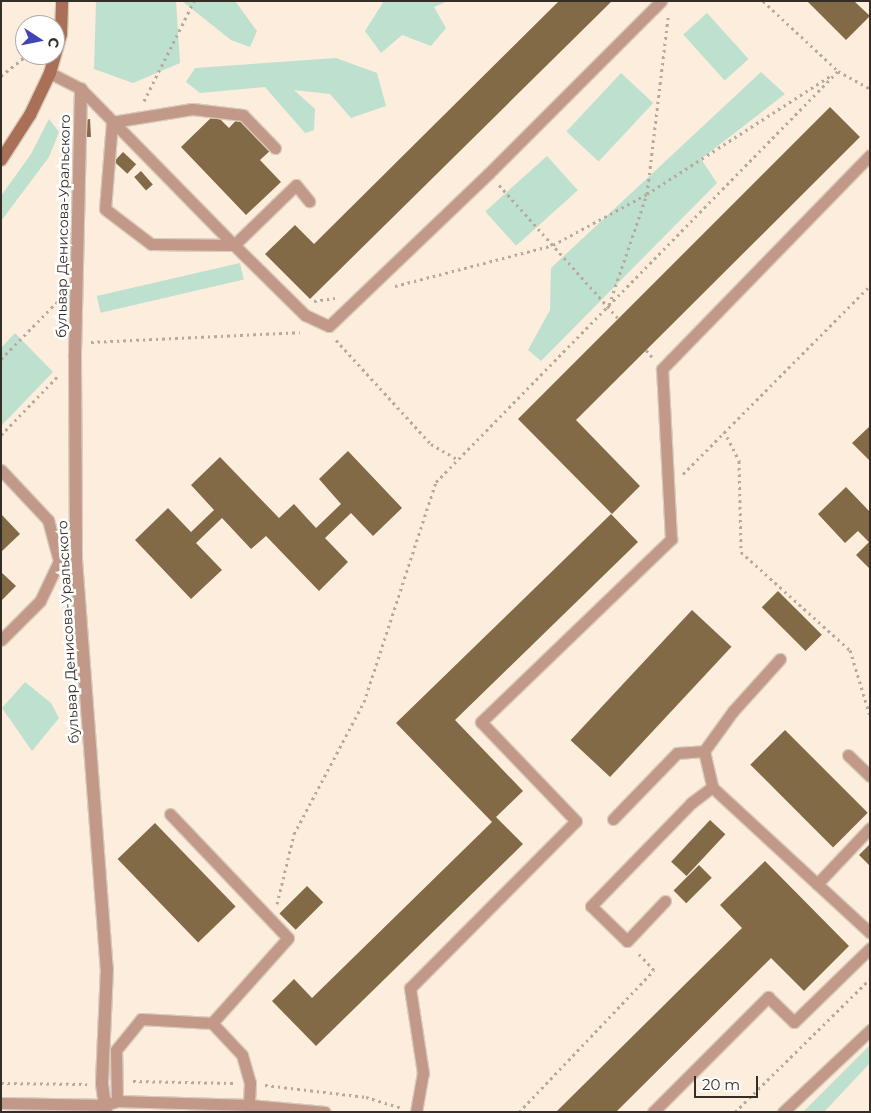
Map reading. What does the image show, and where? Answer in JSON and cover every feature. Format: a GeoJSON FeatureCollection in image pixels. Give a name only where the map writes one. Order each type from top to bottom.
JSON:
{"type":"FeatureCollection","features":[{"type":"Feature","properties":{"kind":"street"},"geometry":{"type":"LineString","coordinates":[[1,160],[30,115],[50,73],[61,34],[62,1]]}},
{"type":"Feature","properties":{"kind":"street","name":"бульвар Денисова-Уральского"},"geometry":{"type":"LineString","coordinates":[[81,89],[75,358],[76,560],[107,968],[102,1084],[110,1106]]}},
{"type":"Feature","properties":{"kind":"lane"},"geometry":{"type":"LineString","coordinates":[[50,73],[81,89],[305,315],[329,326],[489,174],[661,1]]}},
{"type":"Feature","properties":{"kind":"lane"},"geometry":{"type":"LineString","coordinates":[[112,122],[192,108],[243,115],[275,148]]}},
{"type":"Feature","properties":{"kind":"lane"},"geometry":{"type":"LineString","coordinates":[[112,122],[105,209],[151,244],[234,244],[296,185],[309,202]]}},
{"type":"Feature","properties":{"kind":"lane"},"geometry":{"type":"LineString","coordinates":[[416,1112],[423,1073],[410,988],[576,821],[481,722],[672,538],[662,369],[870,155]]}},
{"type":"Feature","properties":{"kind":"lane"},"geometry":{"type":"LineString","coordinates":[[1,470],[48,520],[59,561],[40,601],[1,640]]}},
{"type":"Feature","properties":{"kind":"lane"},"geometry":{"type":"LineString","coordinates":[[780,659],[733,711],[704,751],[712,788],[870,933]]}},
{"type":"Feature","properties":{"kind":"lane"},"geometry":{"type":"LineString","coordinates":[[613,819],[677,753],[704,751]]}},
{"type":"Feature","properties":{"kind":"lane"},"geometry":{"type":"LineString","coordinates":[[848,754],[870,776]]}},
{"type":"Feature","properties":{"kind":"lane"},"geometry":{"type":"LineString","coordinates":[[664,901],[627,941],[591,906],[691,803],[712,788]]}},
{"type":"Feature","properties":{"kind":"lane"},"geometry":{"type":"LineString","coordinates":[[170,814],[288,938],[212,1023]]}},
{"type":"Feature","properties":{"kind":"lane"},"geometry":{"type":"LineString","coordinates":[[817,884],[870,828]]}},
{"type":"Feature","properties":{"kind":"lane"},"geometry":{"type":"LineString","coordinates":[[653,1112],[768,997],[794,1022],[870,948]]}},
{"type":"Feature","properties":{"kind":"lane"},"geometry":{"type":"LineString","coordinates":[[110,1106],[116,1050],[141,1019],[212,1023],[242,1054],[250,1083],[249,1105]]}},
{"type":"Feature","properties":{"kind":"lane"},"geometry":{"type":"LineString","coordinates":[[783,1112],[870,1030]]}},
{"type":"Feature","properties":{"kind":"lane"},"geometry":{"type":"LineString","coordinates":[[1,1103],[76,1108],[249,1105],[317,1111]]}},
{"type":"Feature","properties":{"kind":"path"},"geometry":{"type":"LineString","coordinates":[[137,118],[164,57],[194,1]]}},
{"type":"Feature","properties":{"kind":"path"},"geometry":{"type":"LineString","coordinates":[[763,1],[838,71],[870,89]]}},
{"type":"Feature","properties":{"kind":"path"},"geometry":{"type":"LineString","coordinates":[[608,307],[647,194],[668,11]]}},
{"type":"Feature","properties":{"kind":"path"},"geometry":{"type":"LineString","coordinates":[[1,76],[15,65]]}},
{"type":"Feature","properties":{"kind":"path"},"geometry":{"type":"LineString","coordinates":[[391,287],[553,246],[647,194],[838,71]]}},
{"type":"Feature","properties":{"kind":"path"},"geometry":{"type":"LineString","coordinates":[[272,921],[294,834],[364,702],[436,482],[838,71]]}},
{"type":"Feature","properties":{"kind":"path"},"geometry":{"type":"LineString","coordinates":[[489,174],[618,318]]}},
{"type":"Feature","properties":{"kind":"path"},"geometry":{"type":"LineString","coordinates":[[1,359],[77,282]]}},
{"type":"Feature","properties":{"kind":"path"},"geometry":{"type":"LineString","coordinates":[[668,484],[689,470],[724,431],[870,286]]}},
{"type":"Feature","properties":{"kind":"path"},"geometry":{"type":"LineString","coordinates":[[294,304],[362,294]]}},
{"type":"Feature","properties":{"kind":"path"},"geometry":{"type":"LineString","coordinates":[[76,343],[289,331],[306,332]]}},
{"type":"Feature","properties":{"kind":"path"},"geometry":{"type":"LineString","coordinates":[[332,335],[430,444],[459,460]]}},
{"type":"Feature","properties":{"kind":"path"},"geometry":{"type":"LineString","coordinates":[[1,435],[75,358]]}},
{"type":"Feature","properties":{"kind":"path"},"geometry":{"type":"LineString","coordinates":[[724,431],[739,461],[741,552],[850,650],[870,716]]}},
{"type":"Feature","properties":{"kind":"path"},"geometry":{"type":"LineString","coordinates":[[519,1112],[654,970],[627,941]]}},
{"type":"Feature","properties":{"kind":"path"},"geometry":{"type":"LineString","coordinates":[[735,1112],[870,979]]}},
{"type":"Feature","properties":{"kind":"green space"},"geometry":{"type":"Polygon","coordinates":[[[96,1],[176,1],[180,63],[133,83],[94,69],[96,1]]]}},
{"type":"Feature","properties":{"kind":"green space"},"geometry":{"type":"Polygon","coordinates":[[[182,1],[235,1],[257,31],[250,47],[231,40],[182,1]]]}},
{"type":"Feature","properties":{"kind":"green space"},"geometry":{"type":"Polygon","coordinates":[[[384,1],[448,1],[434,7],[446,28],[431,46],[402,35],[381,53],[365,31],[384,1]]]}},
{"type":"Feature","properties":{"kind":"green space"},"geometry":{"type":"Polygon","coordinates":[[[707,13],[748,59],[725,80],[683,34],[707,13]]]}},
{"type":"Feature","properties":{"kind":"green space"},"geometry":{"type":"Polygon","coordinates":[[[336,58],[377,73],[386,106],[351,118],[330,94],[294,90],[315,109],[314,130],[305,133],[265,87],[200,93],[186,82],[195,68],[336,58]]]}},
{"type":"Feature","properties":{"kind":"green space"},"geometry":{"type":"Polygon","coordinates":[[[761,72],[785,94],[701,159],[717,183],[541,361],[528,350],[550,310],[551,268],[761,72]]]}},
{"type":"Feature","properties":{"kind":"green space"},"geometry":{"type":"Polygon","coordinates":[[[621,73],[653,103],[599,162],[566,132],[621,73]]]}},
{"type":"Feature","properties":{"kind":"green space"},"geometry":{"type":"Polygon","coordinates":[[[49,119],[59,132],[49,157],[1,221],[1,196],[31,154],[49,119]]]}},
{"type":"Feature","properties":{"kind":"green space"},"geometry":{"type":"Polygon","coordinates":[[[547,156],[578,190],[516,246],[485,212],[547,156]]]}},
{"type":"Feature","properties":{"kind":"green space"},"geometry":{"type":"Polygon","coordinates":[[[240,263],[244,280],[101,313],[97,296],[240,263]]]}},
{"type":"Feature","properties":{"kind":"green space"},"geometry":{"type":"Polygon","coordinates":[[[15,333],[53,372],[1,426],[1,348],[15,333]]]}},
{"type":"Feature","properties":{"kind":"green space"},"geometry":{"type":"Polygon","coordinates":[[[25,682],[51,703],[59,718],[32,751],[2,708],[25,682]]]}},
{"type":"Feature","properties":{"kind":"green space"},"geometry":{"type":"Polygon","coordinates":[[[870,1045],[870,1063],[824,1112],[803,1112],[870,1045]]]}},
{"type":"Feature","properties":{"kind":"building"},"geometry":{"type":"Polygon","coordinates":[[[559,1],[612,1],[310,299],[265,254],[295,225],[314,244],[559,1]]]}},
{"type":"Feature","properties":{"kind":"building"},"geometry":{"type":"Polygon","coordinates":[[[807,1],[854,1],[870,16],[846,40],[807,1]]]}},
{"type":"Feature","properties":{"kind":"building"},"geometry":{"type":"Polygon","coordinates":[[[830,107],[860,137],[576,420],[640,486],[612,514],[518,419],[830,107]]]}},
{"type":"Feature","properties":{"kind":"building"},"geometry":{"type":"Polygon","coordinates":[[[215,114],[229,128],[241,115],[273,148],[260,160],[281,182],[246,215],[181,147],[215,114]]]}},
{"type":"Feature","properties":{"kind":"building"},"geometry":{"type":"Polygon","coordinates":[[[90,119],[91,137],[83,137],[83,120],[90,119]]]}},
{"type":"Feature","properties":{"kind":"building"},"geometry":{"type":"Polygon","coordinates":[[[123,152],[136,164],[127,174],[114,162],[123,152]]]}},
{"type":"Feature","properties":{"kind":"building"},"geometry":{"type":"Polygon","coordinates":[[[141,171],[153,185],[146,190],[134,177],[141,171]]]}},
{"type":"Feature","properties":{"kind":"building"},"geometry":{"type":"Polygon","coordinates":[[[870,426],[870,461],[852,443],[870,426]]]}},
{"type":"Feature","properties":{"kind":"building"},"geometry":{"type":"Polygon","coordinates":[[[348,451],[402,508],[373,536],[351,513],[325,538],[348,562],[319,591],[266,536],[251,549],[222,518],[196,543],[222,570],[191,599],[135,540],[168,508],[191,532],[214,510],[191,485],[220,457],[279,518],[294,504],[316,528],[341,504],[319,479],[348,451]]]}},
{"type":"Feature","properties":{"kind":"building"},"geometry":{"type":"Polygon","coordinates":[[[846,487],[870,512],[870,569],[856,555],[869,542],[858,531],[845,543],[818,514],[846,487]]]}},
{"type":"Feature","properties":{"kind":"building"},"geometry":{"type":"Polygon","coordinates":[[[1,514],[20,534],[1,552],[1,514]]]}},
{"type":"Feature","properties":{"kind":"building"},"geometry":{"type":"Polygon","coordinates":[[[611,514],[638,542],[455,720],[523,791],[496,817],[523,844],[316,1046],[272,1001],[294,979],[312,998],[492,822],[396,723],[611,514]]]}},
{"type":"Feature","properties":{"kind":"building"},"geometry":{"type":"Polygon","coordinates":[[[1,572],[16,586],[1,601],[1,572]]]}},
{"type":"Feature","properties":{"kind":"building"},"geometry":{"type":"Polygon","coordinates":[[[778,591],[822,635],[806,651],[762,607],[778,591]]]}},
{"type":"Feature","properties":{"kind":"building"},"geometry":{"type":"Polygon","coordinates":[[[692,610],[731,647],[610,777],[571,740],[692,610]]]}},
{"type":"Feature","properties":{"kind":"building"},"geometry":{"type":"Polygon","coordinates":[[[785,730],[868,813],[833,847],[750,765],[785,730]]]}},
{"type":"Feature","properties":{"kind":"building"},"geometry":{"type":"Polygon","coordinates":[[[710,820],[725,834],[686,876],[671,862],[710,820]]]}},
{"type":"Feature","properties":{"kind":"building"},"geometry":{"type":"Polygon","coordinates":[[[155,823],[236,906],[198,943],[118,859],[155,823]]]}},
{"type":"Feature","properties":{"kind":"building"},"geometry":{"type":"Polygon","coordinates":[[[870,844],[870,866],[859,855],[870,844]]]}},
{"type":"Feature","properties":{"kind":"building"},"geometry":{"type":"Polygon","coordinates":[[[765,861],[849,946],[804,991],[771,958],[616,1112],[556,1112],[742,928],[720,905],[765,861]]]}},
{"type":"Feature","properties":{"kind":"building"},"geometry":{"type":"Polygon","coordinates":[[[699,865],[712,878],[686,903],[674,890],[699,865]]]}},
{"type":"Feature","properties":{"kind":"building"},"geometry":{"type":"Polygon","coordinates":[[[307,886],[323,902],[296,930],[279,914],[307,886]]]}}]}
